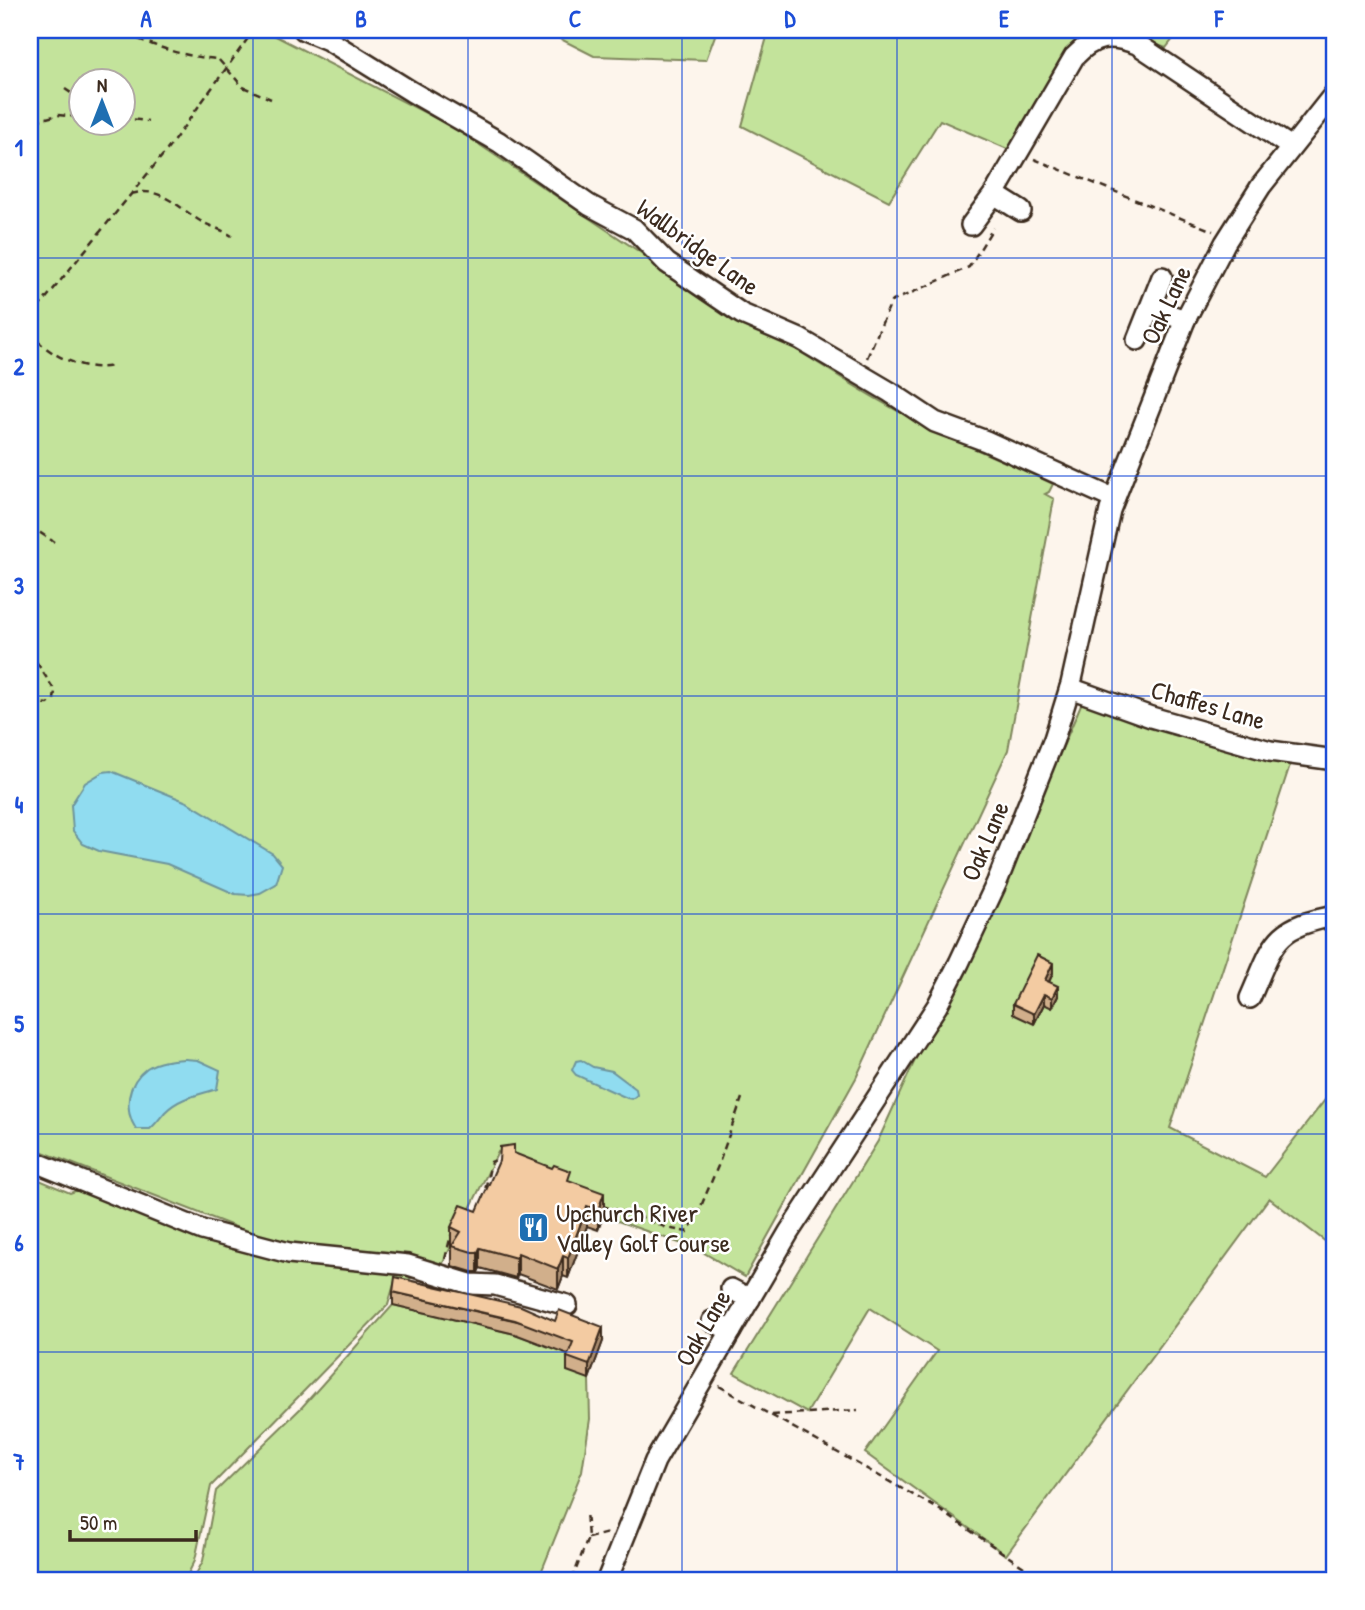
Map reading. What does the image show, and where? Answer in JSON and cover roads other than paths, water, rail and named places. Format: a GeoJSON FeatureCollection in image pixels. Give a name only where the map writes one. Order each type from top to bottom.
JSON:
{"type":"FeatureCollection","features":[{"type":"Feature","properties":{"kind":"street","name":"Wallbridge Lane"},"geometry":{"type":"LineString","coordinates":[[304,30],[328,40],[499,142],[589,205],[634,229],[667,263],[743,314],[800,339],[934,422],[986,441],[1114,499]]}},
{"type":"Feature","properties":{"kind":"street"},"geometry":{"type":"LineString","coordinates":[[971,225],[1008,203],[1074,57],[1092,41],[1118,37],[1137,44],[1292,147]]}},
{"type":"Feature","properties":{"kind":"street","name":"Oak Lane"},"geometry":{"type":"LineString","coordinates":[[607,1580],[655,1461],[789,1232],[937,1006],[997,882],[1047,759],[1070,688],[1104,530],[1185,320],[1229,238],[1261,186],[1335,93]]}},
{"type":"Feature","properties":{"kind":"street"},"geometry":{"type":"LineString","coordinates":[[1138,340],[1162,277]]}},
{"type":"Feature","properties":{"kind":"street"},"geometry":{"type":"LineString","coordinates":[[1150,308],[1185,320]]}},
{"type":"Feature","properties":{"kind":"street","name":"Chaffes Lane"},"geometry":{"type":"LineString","coordinates":[[1070,688],[1151,717],[1270,751],[1335,761]]}},
{"type":"Feature","properties":{"kind":"street"},"geometry":{"type":"LineString","coordinates":[[1251,998],[1274,943],[1291,928],[1312,919],[1335,915]]}},
{"type":"Feature","properties":{"kind":"street"},"geometry":{"type":"LineString","coordinates":[[30,1160],[202,1230],[289,1254],[408,1265],[470,1284],[495,1285],[567,1306]]}},
{"type":"Feature","properties":{"kind":"street"},"geometry":{"type":"LineString","coordinates":[[731,1289],[750,1299]]}},
{"type":"Feature","properties":{"kind":"street"},"geometry":{"type":"LineString","coordinates":[[712,1321],[731,1331]]}},
{"type":"Feature","properties":{"kind":"water"},"geometry":{"type":"Polygon","coordinates":[[[111,771],[187,802],[273,854],[282,865],[276,884],[260,893],[235,894],[167,864],[99,851],[83,844],[73,831],[71,805],[85,783],[103,772],[111,771]]]}},
{"type":"Feature","properties":{"kind":"water"},"geometry":{"type":"Polygon","coordinates":[[[185,1059],[198,1060],[220,1070],[217,1089],[177,1103],[150,1129],[136,1129],[128,1105],[135,1081],[151,1066],[185,1059]]]}},
{"type":"Feature","properties":{"kind":"water"},"geometry":{"type":"Polygon","coordinates":[[[581,1060],[593,1067],[612,1071],[636,1089],[637,1095],[632,1099],[627,1098],[576,1075],[572,1070],[576,1061],[581,1060]]]}},
{"type":"Feature","properties":{"kind":"place","name":"Upchurch River Valley Golf Course"},"geometry":{"type":"Point","coordinates":[533,1228]}}]}
